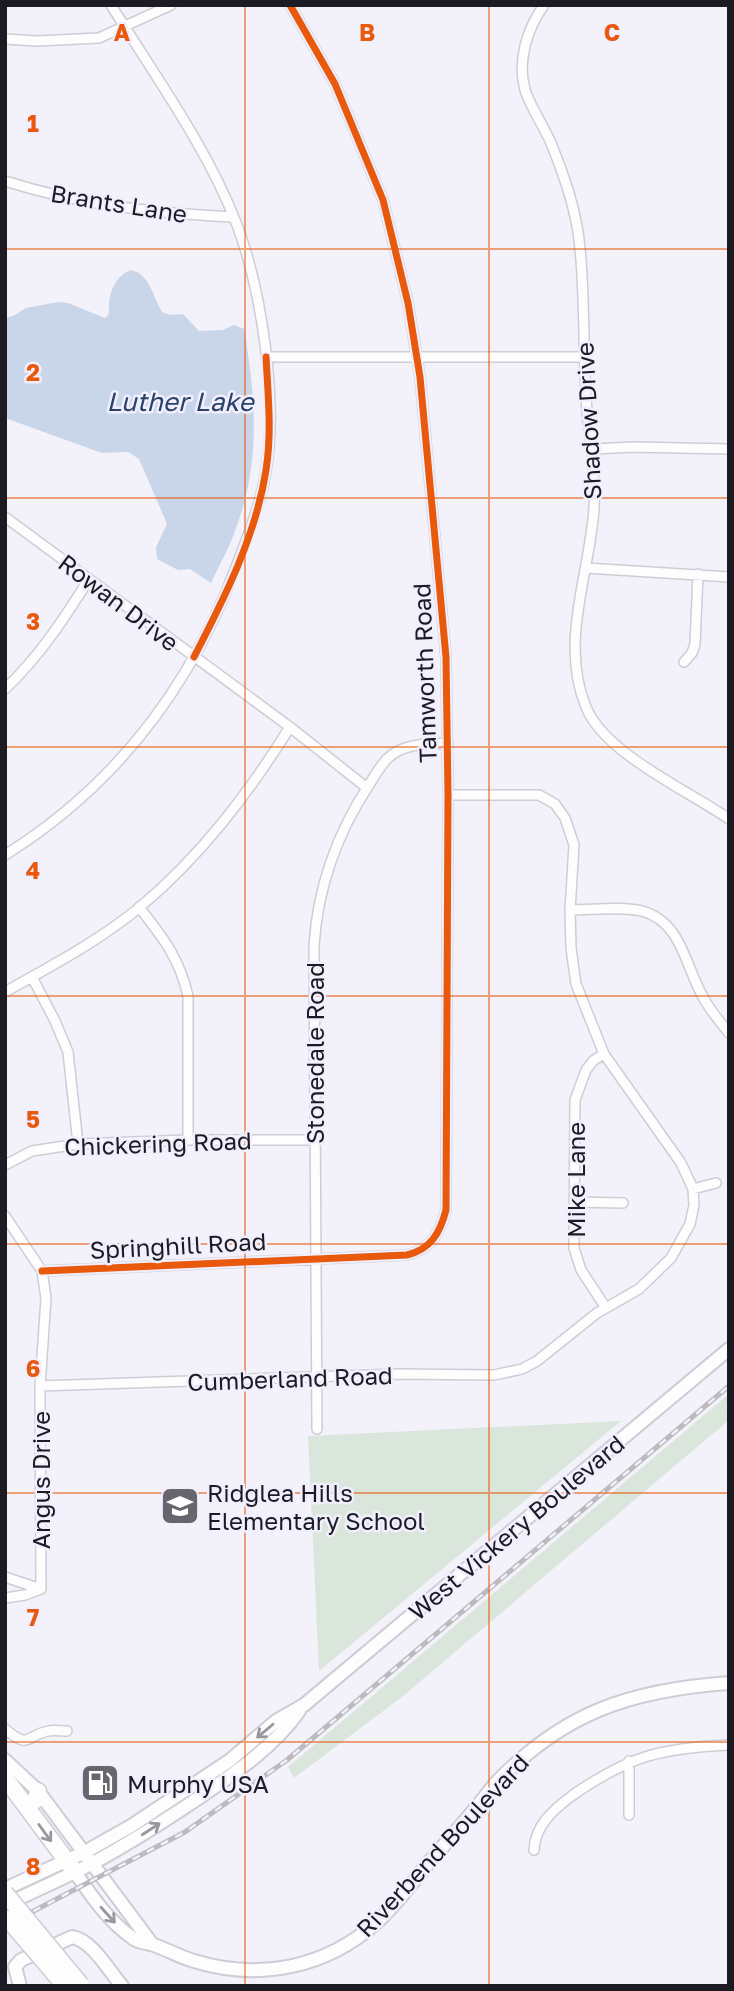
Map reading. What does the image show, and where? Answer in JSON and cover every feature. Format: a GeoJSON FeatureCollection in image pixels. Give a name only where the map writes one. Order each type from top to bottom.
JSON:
{"type":"FeatureCollection","features":[{"type":"Feature","properties":{"kind":"highway"},"geometry":{"type":"LineString","coordinates":[[5,1778],[71,1866]]}},
{"type":"Feature","properties":{"kind":"highway"},"geometry":{"type":"LineString","coordinates":[[25,1805],[36,1800],[38,1791]]}},
{"type":"Feature","properties":{"kind":"highway"},"geometry":{"type":"LineString","coordinates":[[5,1891],[82,1985]]}},
{"type":"Feature","properties":{"kind":"highway"},"geometry":{"type":"LineString","coordinates":[[6,1915],[65,1986]]}},
{"type":"Feature","properties":{"kind":"main road","name":"West Vickery Boulevard"},"geometry":{"type":"LineString","coordinates":[[6,1915],[71,1866],[85,1852],[131,1826],[204,1778],[229,1761],[276,1721],[304,1705],[729,1349]]}},
{"type":"Feature","properties":{"kind":"main road","name":"Riverbend Boulevard"},"geometry":{"type":"LineString","coordinates":[[71,1866],[112,1921],[137,1941],[201,1963],[241,1970],[286,1969],[326,1957],[379,1921],[512,1765],[550,1735],[621,1700],[674,1688],[729,1683]]}},
{"type":"Feature","properties":{"kind":"main road","name":"West Vickery Boulevard"},"geometry":{"type":"LineString","coordinates":[[5,1891],[71,1866],[92,1863],[138,1838],[237,1772],[284,1732],[304,1705]]}},
{"type":"Feature","properties":{"kind":"main road"},"geometry":{"type":"LineString","coordinates":[[5,1760],[38,1791],[152,1944]]}},
{"type":"Feature","properties":{"kind":"main road"},"geometry":{"type":"LineString","coordinates":[[20,1986],[15,1968],[21,1960],[76,1937],[90,1948],[122,1986]]}},
{"type":"Feature","properties":{"kind":"street"},"geometry":{"type":"LineString","coordinates":[[5,855],[57,820],[101,779],[174,693],[225,598],[249,533],[266,470],[269,407],[266,357],[256,288],[233,217],[217,180],[111,5]]}},
{"type":"Feature","properties":{"kind":"street"},"geometry":{"type":"LineString","coordinates":[[5,39],[37,41],[99,38],[171,5]]}},
{"type":"Feature","properties":{"kind":"street","name":"Tamworth Road"},"geometry":{"type":"LineString","coordinates":[[290,5],[335,84],[383,200],[408,303],[417,356],[440,581],[446,657],[448,743],[447,1195],[443,1224],[431,1243],[408,1255],[316,1259]]}},
{"type":"Feature","properties":{"kind":"street","name":"Shadow Drive"},"geometry":{"type":"LineString","coordinates":[[544,5],[534,19],[526,40],[522,67],[525,90],[566,182],[575,215],[583,284],[586,402],[593,449],[594,510],[577,613],[575,642],[581,693],[594,723],[610,742],[729,819]]}},
{"type":"Feature","properties":{"kind":"street","name":"Brants Lane"},"geometry":{"type":"LineString","coordinates":[[5,181],[78,200],[134,210],[233,217]]}},
{"type":"Feature","properties":{"kind":"street"},"geometry":{"type":"LineString","coordinates":[[266,357],[584,356]]}},
{"type":"Feature","properties":{"kind":"street"},"geometry":{"type":"LineString","coordinates":[[593,449],[729,449]]}},
{"type":"Feature","properties":{"kind":"street","name":"Rowan Drive"},"geometry":{"type":"LineString","coordinates":[[5,517],[290,727],[367,788]]}},
{"type":"Feature","properties":{"kind":"street"},"geometry":{"type":"LineString","coordinates":[[586,568],[729,577]]}},
{"type":"Feature","properties":{"kind":"street"},"geometry":{"type":"LineString","coordinates":[[684,662],[695,645],[698,574]]}},
{"type":"Feature","properties":{"kind":"street"},"geometry":{"type":"LineString","coordinates":[[5,689],[41,652],[89,579]]}},
{"type":"Feature","properties":{"kind":"street"},"geometry":{"type":"LineString","coordinates":[[5,992],[67,957],[139,907],[194,857],[268,763],[290,727]]}},
{"type":"Feature","properties":{"kind":"street","name":"Stonedale Road"},"geometry":{"type":"LineString","coordinates":[[317,1429],[315,924],[328,866],[339,836],[387,758],[403,748],[448,743]]}},
{"type":"Feature","properties":{"kind":"street"},"geometry":{"type":"LineString","coordinates":[[448,795],[539,795],[555,804],[565,818],[574,845],[570,910],[576,984],[604,1054],[681,1163],[693,1189],[716,1183]]}},
{"type":"Feature","properties":{"kind":"street"},"geometry":{"type":"LineString","coordinates":[[139,907],[171,948],[183,973],[188,996],[188,1140]]}},
{"type":"Feature","properties":{"kind":"street"},"geometry":{"type":"LineString","coordinates":[[570,910],[624,909],[642,911],[658,918],[677,936],[702,996],[729,1033]]}},
{"type":"Feature","properties":{"kind":"street"},"geometry":{"type":"LineString","coordinates":[[32,977],[55,1020],[68,1052],[78,1144]]}},
{"type":"Feature","properties":{"kind":"street","name":"Mike Lane"},"geometry":{"type":"LineString","coordinates":[[604,1054],[594,1060],[586,1070],[575,1100],[574,1202],[575,1256],[606,1308]]}},
{"type":"Feature","properties":{"kind":"street","name":"Chickering Road"},"geometry":{"type":"LineString","coordinates":[[5,1165],[32,1151],[78,1144],[188,1140],[315,1140]]}},
{"type":"Feature","properties":{"kind":"street","name":"Cumberland Road"},"geometry":{"type":"LineString","coordinates":[[40,1386],[400,1374],[494,1375],[522,1368],[537,1361],[606,1308],[639,1289],[671,1258],[690,1224],[694,1205],[693,1189]]}},
{"type":"Feature","properties":{"kind":"street"},"geometry":{"type":"LineString","coordinates":[[574,1202],[623,1203]]}},
{"type":"Feature","properties":{"kind":"street","name":"Angus Drive"},"geometry":{"type":"LineString","coordinates":[[5,1216],[42,1271],[46,1298],[40,1386],[41,1589],[5,1577]]}},
{"type":"Feature","properties":{"kind":"street","name":"Springhill Road"},"geometry":{"type":"LineString","coordinates":[[42,1271],[316,1259]]}},
{"type":"Feature","properties":{"kind":"street"},"geometry":{"type":"LineString","coordinates":[[5,1598],[41,1589]]}},
{"type":"Feature","properties":{"kind":"street"},"geometry":{"type":"LineString","coordinates":[[5,1729],[17,1739],[29,1741],[47,1731],[66,1731]]}},
{"type":"Feature","properties":{"kind":"street"},"geometry":{"type":"LineString","coordinates":[[534,1850],[537,1833],[562,1804],[603,1775],[629,1761],[668,1750],[729,1745]]}},
{"type":"Feature","properties":{"kind":"street"},"geometry":{"type":"LineString","coordinates":[[629,1761],[629,1815]]}},
{"type":"Feature","properties":{"kind":"shaded area"},"geometry":{"type":"Polygon","coordinates":[[[729,1394],[729,1420],[403,1696],[294,1778],[288,1767],[729,1394]]]}},
{"type":"Feature","properties":{"kind":"shaded area"},"geometry":{"type":"Polygon","coordinates":[[[621,1421],[319,1671],[308,1436],[621,1421]]]}},
{"type":"Feature","properties":{"kind":"water","name":"Luther Lake"},"geometry":{"type":"Polygon","coordinates":[[[131,270],[147,281],[162,312],[170,315],[183,314],[199,331],[223,330],[234,325],[244,329],[253,405],[253,454],[244,503],[231,542],[211,583],[190,569],[178,570],[157,559],[156,547],[167,524],[139,459],[128,452],[102,453],[5,418],[5,318],[26,308],[58,302],[68,303],[105,318],[109,314],[109,301],[116,282],[131,270]]]}},
{"type":"Feature","properties":{"kind":"railway"},"geometry":{"type":"LineString","coordinates":[[5,1926],[185,1832],[287,1760],[729,1386]]}},
{"type":"Feature","properties":{"kind":"cycle path"},"geometry":{"type":"LineString","coordinates":[[42,1271],[407,1255],[422,1249],[433,1239],[446,1210],[446,657],[420,377],[408,303],[383,200],[335,84],[290,5]]}},
{"type":"Feature","properties":{"kind":"cycle path"},"geometry":{"type":"LineString","coordinates":[[194,657],[238,566],[261,495],[269,442],[266,357]]}},
{"type":"Feature","properties":{"kind":"place","name":"Ridglea Hills Elementary School"},"geometry":{"type":"Point","coordinates":[180,1506]}},
{"type":"Feature","properties":{"kind":"place","name":"Murphy USA"},"geometry":{"type":"Point","coordinates":[100,1783]}}]}
